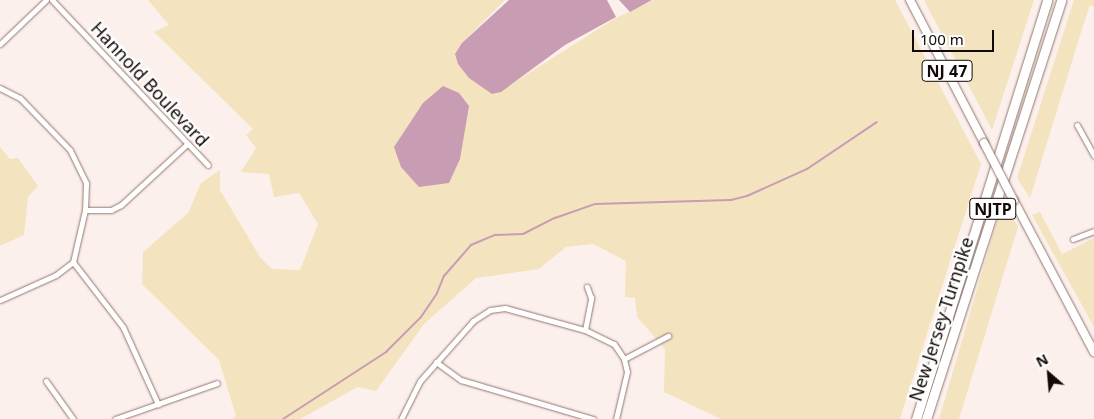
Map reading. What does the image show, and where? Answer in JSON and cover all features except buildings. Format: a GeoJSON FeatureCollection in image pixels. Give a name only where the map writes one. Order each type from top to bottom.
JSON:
{"type":"FeatureCollection","features":[{"type":"Feature","properties":{"kind":"highway","name":"New Jersey Turnpike"},"geometry":{"type":"LineString","coordinates":[[916,419],[1047,0]]}},
{"type":"Feature","properties":{"kind":"highway","name":"New Jersey Turnpike"},"geometry":{"type":"LineString","coordinates":[[926,419],[1061,0]]}},
{"type":"Feature","properties":{"kind":"main road","name":"NJ 47"},"geometry":{"type":"LineString","coordinates":[[910,0],[1094,352]]}},
{"type":"Feature","properties":{"kind":"street"},"geometry":{"type":"LineString","coordinates":[[0,44],[46,0]]}},
{"type":"Feature","properties":{"kind":"street","name":"Hannold Boulevard"},"geometry":{"type":"LineString","coordinates":[[52,0],[208,165]]}},
{"type":"Feature","properties":{"kind":"street"},"geometry":{"type":"LineString","coordinates":[[0,88],[20,98],[77,160],[86,183],[84,210],[73,262],[56,275],[0,300]]}},
{"type":"Feature","properties":{"kind":"street"},"geometry":{"type":"LineString","coordinates":[[1077,125],[1094,156]]}},
{"type":"Feature","properties":{"kind":"street"},"geometry":{"type":"LineString","coordinates":[[84,210],[111,210],[121,205],[187,144]]}},
{"type":"Feature","properties":{"kind":"street"},"geometry":{"type":"LineString","coordinates":[[1073,239],[1094,232]]}},
{"type":"Feature","properties":{"kind":"street"},"geometry":{"type":"LineString","coordinates":[[73,262],[123,327],[158,404]]}},
{"type":"Feature","properties":{"kind":"street"},"geometry":{"type":"LineString","coordinates":[[585,330],[591,298],[587,287]]}},
{"type":"Feature","properties":{"kind":"street"},"geometry":{"type":"LineString","coordinates":[[402,419],[414,389],[473,321],[490,310],[511,309],[585,330],[614,344],[624,359],[627,384],[616,419]]}},
{"type":"Feature","properties":{"kind":"street"},"geometry":{"type":"LineString","coordinates":[[624,359],[668,336]]}},
{"type":"Feature","properties":{"kind":"street"},"geometry":{"type":"LineString","coordinates":[[436,362],[461,380],[593,419]]}},
{"type":"Feature","properties":{"kind":"street"},"geometry":{"type":"LineString","coordinates":[[46,381],[74,419]]}},
{"type":"Feature","properties":{"kind":"street"},"geometry":{"type":"LineString","coordinates":[[115,419],[217,383]]}},
{"type":"Feature","properties":{"kind":"shaded area"},"geometry":{"type":"Polygon","coordinates":[[[148,0],[505,0],[462,43],[496,94],[614,19],[654,0],[895,0],[981,164],[900,419],[721,419],[664,392],[665,349],[637,317],[635,298],[625,297],[626,261],[593,244],[566,247],[539,269],[476,278],[424,324],[376,391],[358,387],[300,419],[233,419],[236,416],[219,360],[142,284],[143,252],[188,213],[201,183],[220,170],[220,190],[260,257],[272,269],[300,270],[318,224],[299,193],[274,197],[269,174],[241,172],[256,148],[246,135],[253,129],[154,32],[169,25],[148,0]]]}},
{"type":"Feature","properties":{"kind":"shaded area"},"geometry":{"type":"Polygon","coordinates":[[[509,0],[607,0],[616,17],[565,45],[501,92],[492,94],[469,78],[458,64],[455,54],[462,43],[509,0]]]}},
{"type":"Feature","properties":{"kind":"shaded area"},"geometry":{"type":"Polygon","coordinates":[[[619,0],[652,0],[630,12],[619,0]]]}},
{"type":"Feature","properties":{"kind":"shaded area"},"geometry":{"type":"Polygon","coordinates":[[[924,0],[1034,0],[992,130],[924,0]]]}},
{"type":"Feature","properties":{"kind":"shaded area"},"geometry":{"type":"Polygon","coordinates":[[[1074,0],[1094,0],[1094,7],[1090,5],[1030,198],[1017,178],[1074,0]]]}},
{"type":"Feature","properties":{"kind":"shaded area"},"geometry":{"type":"Polygon","coordinates":[[[443,86],[459,93],[469,106],[460,159],[449,183],[419,187],[401,167],[394,147],[423,103],[443,86]]]}},
{"type":"Feature","properties":{"kind":"shaded area"},"geometry":{"type":"Polygon","coordinates":[[[0,147],[10,159],[18,158],[38,186],[28,197],[24,235],[0,246],[0,147]]]}},
{"type":"Feature","properties":{"kind":"shaded area"},"geometry":{"type":"Polygon","coordinates":[[[1003,200],[1018,227],[959,419],[939,419],[1003,200]]]}},
{"type":"Feature","properties":{"kind":"shaded area"},"geometry":{"type":"Polygon","coordinates":[[[1040,212],[1062,254],[1094,238],[1094,327],[1032,215],[1040,212]]]}},
{"type":"Feature","properties":{"kind":"waterway"},"geometry":{"type":"LineString","coordinates":[[283,419],[386,352],[421,317],[437,293],[444,276],[471,245],[495,235],[523,234],[555,218],[595,204],[731,200],[747,196],[807,169],[877,122]]}}]}
